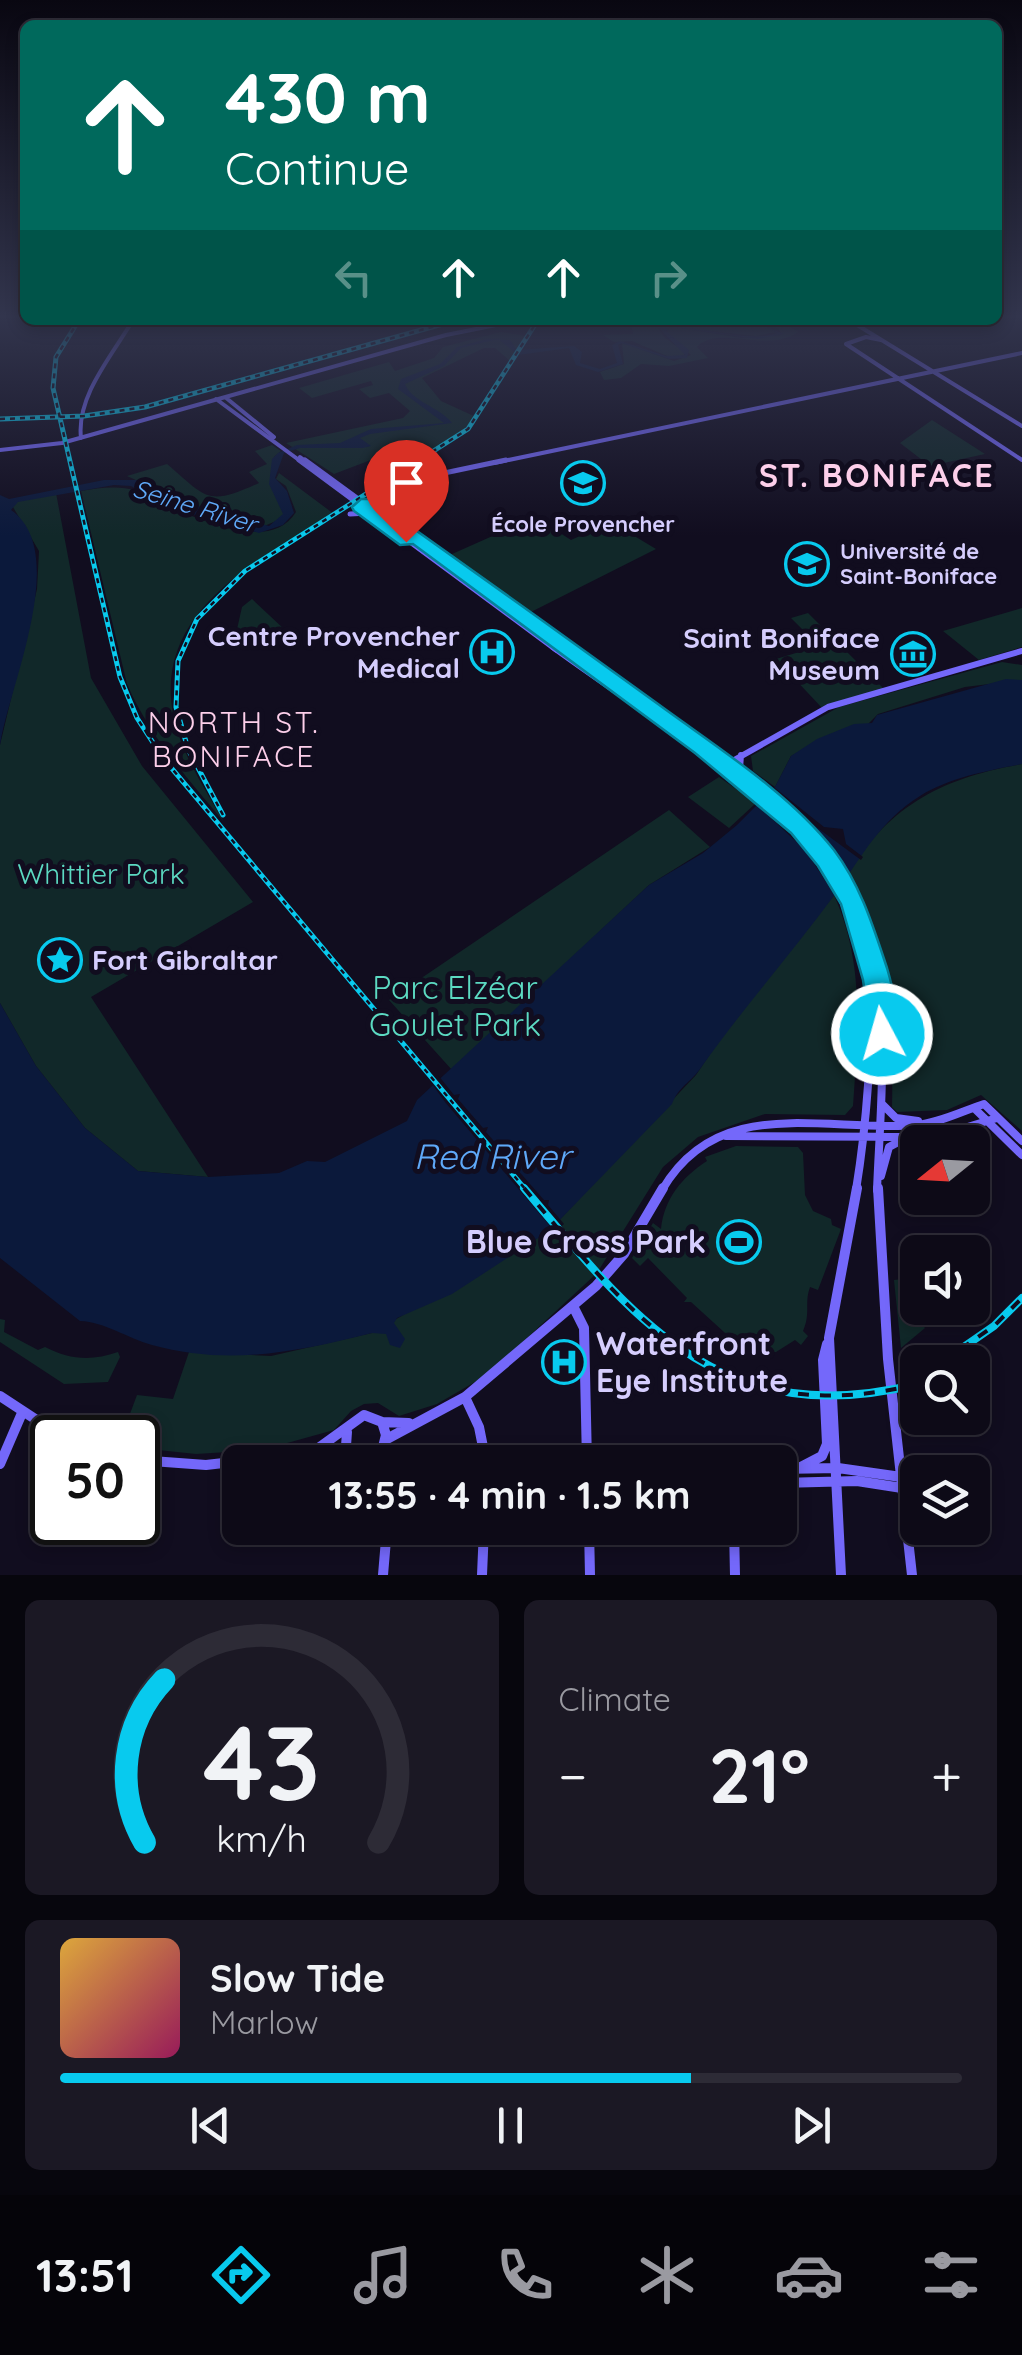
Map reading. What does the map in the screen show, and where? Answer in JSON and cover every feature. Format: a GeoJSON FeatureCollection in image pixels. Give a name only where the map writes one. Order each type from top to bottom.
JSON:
{"type":"FeatureCollection","features":[{"type":"Feature","properties":{"kind":"main road"},"geometry":{"type":"LineString","coordinates":[[83,437],[81,427],[100,388]]}},
{"type":"Feature","properties":{"kind":"main road"},"geometry":{"type":"LineString","coordinates":[[0,450],[39,448],[253,388]]}},
{"type":"Feature","properties":{"kind":"main road"},"geometry":{"type":"LineString","coordinates":[[360,507],[415,479],[851,388]]}},
{"type":"Feature","properties":{"kind":"main road"},"geometry":{"type":"LineString","coordinates":[[911,388],[1022,460]]}},
{"type":"Feature","properties":{"kind":"main road"},"geometry":{"type":"LineString","coordinates":[[960,388],[1022,426]]}},
{"type":"Feature","properties":{"kind":"main road"},"geometry":{"type":"LineString","coordinates":[[231,402],[238,393]]}},
{"type":"Feature","properties":{"kind":"main road"},"geometry":{"type":"LineString","coordinates":[[225,397],[281,445]]}},
{"type":"Feature","properties":{"kind":"main road"},"geometry":{"type":"LineString","coordinates":[[216,399],[368,513],[770,800],[827,859],[857,923],[879,995],[877,1202],[900,1471]]}},
{"type":"Feature","properties":{"kind":"main road"},"geometry":{"type":"LineString","coordinates":[[200,404],[222,404]]}},
{"type":"Feature","properties":{"kind":"main road"},"geometry":{"type":"LineString","coordinates":[[920,404],[938,406]]}},
{"type":"Feature","properties":{"kind":"main road"},"geometry":{"type":"LineString","coordinates":[[81,427],[107,430]]}},
{"type":"Feature","properties":{"kind":"main road"},"geometry":{"type":"LineString","coordinates":[[305,463],[366,502],[721,768]]}},
{"type":"Feature","properties":{"kind":"main road"},"geometry":{"type":"LineString","coordinates":[[376,510],[380,494]]}},
{"type":"Feature","properties":{"kind":"main road"},"geometry":{"type":"LineString","coordinates":[[350,514],[368,513]]}},
{"type":"Feature","properties":{"kind":"main road"},"geometry":{"type":"LineString","coordinates":[[721,768],[828,707],[1022,652]]}},
{"type":"Feature","properties":{"kind":"main road"},"geometry":{"type":"LineString","coordinates":[[736,775],[741,755]]}},
{"type":"Feature","properties":{"kind":"main road"},"geometry":{"type":"LineString","coordinates":[[736,775],[812,849],[834,881],[857,923],[868,982],[863,1129],[852,1217],[823,1360],[827,1444],[822,1456],[797,1468]]}},
{"type":"Feature","properties":{"kind":"main road"},"geometry":{"type":"LineString","coordinates":[[880,1100],[896,1118],[929,1122]]}},
{"type":"Feature","properties":{"kind":"main road"},"geometry":{"type":"LineString","coordinates":[[980,1107],[986,1123],[1022,1154]]}},
{"type":"Feature","properties":{"kind":"main road"},"geometry":{"type":"LineString","coordinates":[[384,1444],[410,1423],[465,1397],[573,1306],[616,1264],[670,1176],[696,1152],[724,1136],[929,1122],[980,1107],[1022,1140]]}},
{"type":"Feature","properties":{"kind":"main road"},"geometry":{"type":"LineString","coordinates":[[978,1125],[997,1118]]}},
{"type":"Feature","properties":{"kind":"main road"},"geometry":{"type":"LineString","coordinates":[[863,1129],[879,1136],[900,1137]]}},
{"type":"Feature","properties":{"kind":"main road"},"geometry":{"type":"LineString","coordinates":[[877,1202],[887,1152],[900,1144]]}},
{"type":"Feature","properties":{"kind":"main road"},"geometry":{"type":"LineString","coordinates":[[573,1306],[584,1324],[587,1445]]}},
{"type":"Feature","properties":{"kind":"main road"},"geometry":{"type":"LineString","coordinates":[[828,1338],[842,1575]]}},
{"type":"Feature","properties":{"kind":"main road"},"geometry":{"type":"LineString","coordinates":[[0,1396],[30,1418]]}},
{"type":"Feature","properties":{"kind":"main road"},"geometry":{"type":"LineString","coordinates":[[465,1397],[483,1445]]}},
{"type":"Feature","properties":{"kind":"main road"},"geometry":{"type":"LineString","coordinates":[[0,1464],[22,1413]]}},
{"type":"Feature","properties":{"kind":"main road"},"geometry":{"type":"LineString","coordinates":[[323,1445],[364,1414],[382,1422],[410,1423]]}},
{"type":"Feature","properties":{"kind":"main road"},"geometry":{"type":"LineString","coordinates":[[382,1422],[384,1444]]}},
{"type":"Feature","properties":{"kind":"main road"},"geometry":{"type":"LineString","coordinates":[[346,1445],[350,1426]]}},
{"type":"Feature","properties":{"kind":"main road"},"geometry":{"type":"LineString","coordinates":[[160,1462],[222,1463]]}},
{"type":"Feature","properties":{"kind":"main road"},"geometry":{"type":"LineString","coordinates":[[797,1469],[900,1483]]}},
{"type":"Feature","properties":{"kind":"main road"},"geometry":{"type":"LineString","coordinates":[[797,1480],[838,1474]]}},
{"type":"Feature","properties":{"kind":"main road"},"geometry":{"type":"LineString","coordinates":[[383,1575],[386,1545]]}},
{"type":"Feature","properties":{"kind":"main road"},"geometry":{"type":"LineString","coordinates":[[482,1575],[483,1545]]}},
{"type":"Feature","properties":{"kind":"main road"},"geometry":{"type":"LineString","coordinates":[[589,1545],[590,1575]]}},
{"type":"Feature","properties":{"kind":"main road"},"geometry":{"type":"LineString","coordinates":[[734,1545],[734,1575]]}},
{"type":"Feature","properties":{"kind":"main road"},"geometry":{"type":"LineString","coordinates":[[908,1545],[912,1575]]}},
{"type":"Feature","properties":{"kind":"green space"},"geometry":{"type":"Polygon","coordinates":[[[300,388],[345,388],[312,398],[300,388]]]}},
{"type":"Feature","properties":{"kind":"green space"},"geometry":{"type":"Polygon","coordinates":[[[431,388],[441,401],[476,417],[457,436],[421,458],[405,447],[334,474],[286,443],[403,418],[410,411],[389,393],[370,398],[359,389],[431,388]]]}},
{"type":"Feature","properties":{"kind":"green space"},"geometry":{"type":"Polygon","coordinates":[[[932,420],[985,454],[930,466],[900,443],[932,420]]]}},
{"type":"Feature","properties":{"kind":"green space"},"geometry":{"type":"Polygon","coordinates":[[[272,445],[281,451],[274,457],[271,484],[284,508],[283,518],[262,527],[187,503],[127,476],[167,464],[200,491],[228,495],[259,483],[249,472],[267,464],[255,451],[272,445]]]}},
{"type":"Feature","properties":{"kind":"green space"},"geometry":{"type":"Polygon","coordinates":[[[279,473],[334,514],[239,574],[212,598],[190,626],[175,657],[171,692],[178,733],[224,822],[158,739],[127,684],[81,491],[130,489],[219,526],[264,532],[282,526],[296,512],[286,486],[276,479],[279,473]]]}},
{"type":"Feature","properties":{"kind":"green space","name":"Whittier Park"},"geometry":{"type":"Polygon","coordinates":[[[56,493],[91,678],[142,766],[253,902],[91,997],[208,1177],[138,1171],[85,1128],[36,1066],[0,1003],[0,745],[37,589],[39,551],[10,502],[56,493]]]}},
{"type":"Feature","properties":{"kind":"green space"},"geometry":{"type":"Polygon","coordinates":[[[535,517],[571,540],[611,522],[656,549],[523,616],[443,558],[535,517]]]}},
{"type":"Feature","properties":{"kind":"green space"},"geometry":{"type":"Polygon","coordinates":[[[252,599],[284,629],[233,647],[242,607],[252,599]]]}},
{"type":"Feature","properties":{"kind":"green space"},"geometry":{"type":"Polygon","coordinates":[[[1022,608],[1022,647],[979,660],[943,631],[1022,608]]]}},
{"type":"Feature","properties":{"kind":"green space"},"geometry":{"type":"Polygon","coordinates":[[[808,613],[885,690],[823,709],[776,659],[819,646],[791,618],[808,613]]]}},
{"type":"Feature","properties":{"kind":"green space"},"geometry":{"type":"Polygon","coordinates":[[[1002,662],[1022,665],[1022,680],[965,687],[878,714],[867,725],[839,731],[791,756],[775,787],[753,771],[751,756],[839,707],[1002,662]]]}},
{"type":"Feature","properties":{"kind":"green space"},"geometry":{"type":"Polygon","coordinates":[[[1022,764],[1022,1131],[981,1095],[947,1110],[897,1112],[892,1107],[891,1048],[878,962],[845,879],[879,833],[918,800],[966,778],[1022,764]]]}},
{"type":"Feature","properties":{"kind":"green space"},"geometry":{"type":"Polygon","coordinates":[[[719,777],[756,803],[729,828],[688,797],[719,777]]]}},
{"type":"Feature","properties":{"kind":"green space","name":"Parc Elzéar Goulet Park"},"geometry":{"type":"Polygon","coordinates":[[[669,810],[710,847],[649,885],[452,1070],[389,1000],[669,810]]]}},
{"type":"Feature","properties":{"kind":"green space"},"geometry":{"type":"Polygon","coordinates":[[[834,895],[855,973],[853,1106],[845,1115],[765,1114],[698,1137],[663,1167],[597,1273],[487,1375],[437,1404],[399,1416],[378,1403],[364,1404],[351,1411],[334,1430],[280,1445],[222,1445],[222,1452],[160,1450],[160,1415],[130,1415],[137,1395],[173,1399],[189,1352],[271,1356],[372,1333],[549,1231],[696,1075],[734,1018],[834,895]]]}},
{"type":"Feature","properties":{"kind":"green space","name":"Blue Cross Park"},"geometry":{"type":"Polygon","coordinates":[[[736,1146],[798,1147],[803,1153],[805,1195],[813,1211],[831,1219],[832,1225],[841,1229],[818,1290],[810,1287],[803,1331],[808,1336],[801,1345],[795,1340],[776,1352],[763,1352],[763,1358],[734,1350],[735,1342],[691,1302],[684,1302],[687,1298],[648,1258],[640,1266],[632,1258],[653,1223],[661,1229],[670,1199],[682,1182],[707,1161],[705,1157],[736,1146]]]}},
{"type":"Feature","properties":{"kind":"green space"},"geometry":{"type":"Polygon","coordinates":[[[900,1279],[900,1325],[925,1328],[905,1345],[901,1345],[894,1280],[900,1279]]]}},
{"type":"Feature","properties":{"kind":"green space"},"geometry":{"type":"Polygon","coordinates":[[[0,1319],[5,1320],[4,1332],[38,1350],[45,1347],[81,1358],[118,1352],[120,1357],[108,1382],[64,1384],[0,1342],[0,1319]]]}},
{"type":"Feature","properties":{"kind":"water","name":"Seine River"},"geometry":{"type":"Polygon","coordinates":[[[408,388],[452,423],[370,434],[360,438],[371,446],[363,448],[300,448],[284,453],[275,478],[287,491],[294,513],[283,525],[259,533],[168,507],[131,486],[114,485],[18,502],[11,510],[28,530],[36,556],[36,587],[0,745],[0,495],[9,499],[104,480],[136,480],[177,500],[269,526],[283,514],[269,484],[272,459],[278,453],[297,445],[340,443],[371,429],[444,423],[398,389],[408,388]]]}},
{"type":"Feature","properties":{"kind":"water","name":"Red River"},"geometry":{"type":"Polygon","coordinates":[[[1006,679],[1022,680],[1022,764],[943,784],[894,816],[672,1104],[549,1231],[452,1294],[397,1318],[394,1323],[405,1339],[400,1348],[390,1345],[386,1334],[372,1333],[262,1354],[208,1355],[152,1345],[80,1321],[0,1258],[0,1003],[36,1066],[85,1128],[138,1171],[208,1177],[279,1173],[307,1161],[325,1162],[407,1121],[417,1100],[649,885],[703,853],[737,825],[775,787],[791,756],[817,739],[854,724],[872,723],[877,715],[1006,679]]]}},
{"type":"Feature","properties":{"kind":"pier"},"geometry":{"type":"Polygon","coordinates":[[[770,784],[824,827],[843,829],[846,844],[863,857],[861,860],[770,793],[820,845],[845,879],[847,884],[837,899],[806,851],[752,800],[770,784]]]}},
{"type":"Feature","properties":{"kind":"pier"},"geometry":{"type":"Polygon","coordinates":[[[438,1075],[454,1095],[460,1094],[458,1099],[483,1128],[488,1127],[486,1132],[513,1163],[518,1163],[516,1168],[544,1200],[549,1200],[548,1205],[564,1224],[555,1232],[445,1102],[430,1081],[438,1075]]]}},
{"type":"Feature","properties":{"kind":"railway"},"geometry":{"type":"LineString","coordinates":[[53,388],[60,417]]}},
{"type":"Feature","properties":{"kind":"railway"},"geometry":{"type":"LineString","coordinates":[[60,417],[145,407],[211,388]]}},
{"type":"Feature","properties":{"kind":"railway"},"geometry":{"type":"LineString","coordinates":[[223,815],[188,749],[176,707],[178,661],[197,619],[245,571],[468,429],[494,388]]}},
{"type":"Feature","properties":{"kind":"railway"},"geometry":{"type":"LineString","coordinates":[[0,419],[60,417]]}},
{"type":"Feature","properties":{"kind":"railway"},"geometry":{"type":"LineString","coordinates":[[60,417],[120,677],[137,718],[163,758],[526,1190]]}},
{"type":"Feature","properties":{"kind":"railway"},"geometry":{"type":"LineString","coordinates":[[524,1188],[606,1282],[647,1322],[690,1355],[737,1379],[790,1393],[849,1395],[900,1387]]}},
{"type":"Feature","properties":{"kind":"railway"},"geometry":{"type":"LineString","coordinates":[[967,1345],[994,1326],[1022,1298]]}},
{"type":"Feature","properties":{"kind":"place","name":"École Provencher"},"geometry":{"type":"Point","coordinates":[583,483]}},
{"type":"Feature","properties":{"kind":"place","name":"Université de Saint-Boniface"},"geometry":{"type":"Point","coordinates":[807,564]}},
{"type":"Feature","properties":{"kind":"place","name":"Centre Provencher Medical"},"geometry":{"type":"Point","coordinates":[492,652]}},
{"type":"Feature","properties":{"kind":"place","name":"Saint Boniface Museum"},"geometry":{"type":"Point","coordinates":[913,654]}},
{"type":"Feature","properties":{"kind":"place","name":"Fort Gibraltar"},"geometry":{"type":"Point","coordinates":[60,960]}},
{"type":"Feature","properties":{"kind":"place","name":"Blue Cross Park"},"geometry":{"type":"Point","coordinates":[739,1242]}},
{"type":"Feature","properties":{"kind":"place","name":"Waterfront Eye Institute"},"geometry":{"type":"Point","coordinates":[564,1362]}},
{"type":"Feature","properties":{"kind":"district","name":"ST. BONIFACE"},"geometry":{"type":"Point","coordinates":[877,476]}},
{"type":"Feature","properties":{"kind":"district","name":"NORTH ST. BONIFACE"},"geometry":{"type":"Point","coordinates":[234,740]}},
{"type":"Feature","properties":{"kind":"route"},"geometry":{"type":"LineString","coordinates":[[406,542],[360,507],[366,502],[526,618],[703,748],[799,827],[827,859],[853,902],[877,980],[882,1034]]}}]}
